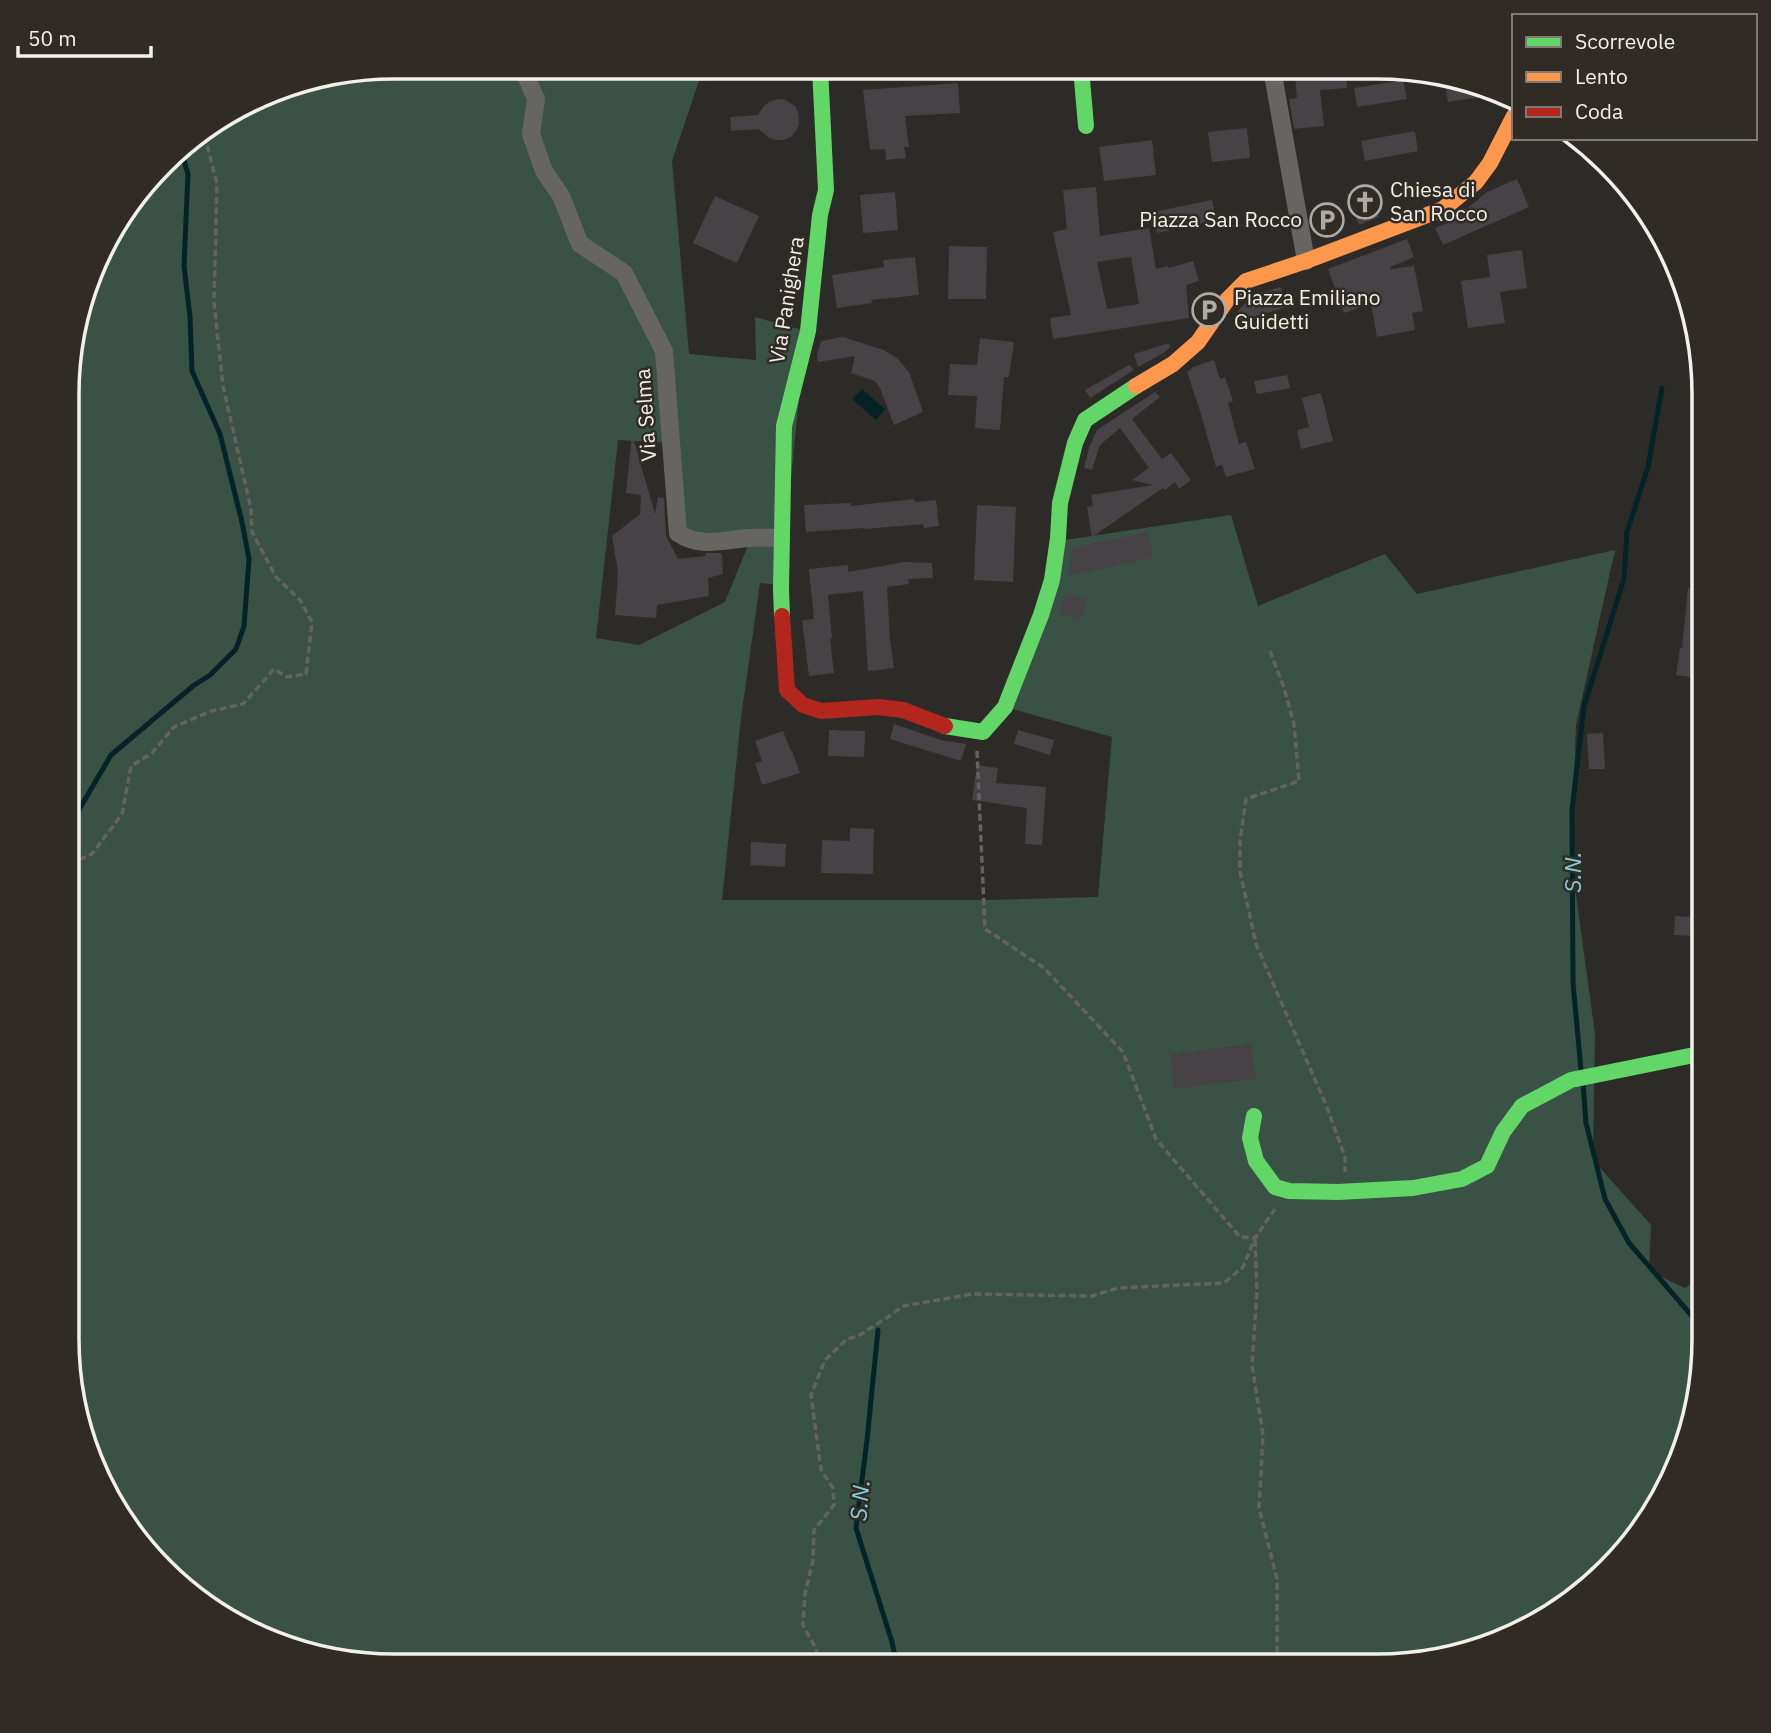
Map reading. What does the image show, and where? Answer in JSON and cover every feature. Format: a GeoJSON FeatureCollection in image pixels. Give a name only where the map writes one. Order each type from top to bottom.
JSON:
{"type":"FeatureCollection","features":[{"type":"Feature","properties":{"kind":"street","name":"Via Selma"},"geometry":{"type":"LineString","coordinates":[[527,79],[536,99],[531,134],[544,171],[561,196],[580,244],[624,273],[664,351],[678,533],[689,540],[707,542],[781,538]]}},
{"type":"Feature","properties":{"kind":"street","name":"Via Panighera"},"geometry":{"type":"LineString","coordinates":[[821,79],[826,190],[820,215],[808,331],[784,426],[781,538],[783,654],[787,690],[803,705],[821,711],[878,707],[903,710],[946,726],[976,731]]}},
{"type":"Feature","properties":{"kind":"street"},"geometry":{"type":"LineString","coordinates":[[1082,79],[1086,126]]}},
{"type":"Feature","properties":{"kind":"street"},"geometry":{"type":"LineString","coordinates":[[1274,79],[1306,261]]}},
{"type":"Feature","properties":{"kind":"street"},"geometry":{"type":"LineString","coordinates":[[976,731],[982,732],[1005,707],[1041,615],[1052,580],[1060,503],[1075,443],[1085,420],[1182,357],[1198,342],[1227,300],[1246,281],[1443,209],[1476,183],[1490,163],[1512,120]]}},
{"type":"Feature","properties":{"kind":"street"},"geometry":{"type":"LineString","coordinates":[[1254,1116],[1250,1138],[1255,1161],[1275,1187],[1289,1191],[1345,1192],[1413,1188],[1462,1179],[1488,1166],[1503,1132],[1522,1105],[1571,1080],[1692,1056]]}},
{"type":"Feature","properties":{"kind":"path"},"geometry":{"type":"LineString","coordinates":[[79,860],[92,854],[122,814],[131,766],[152,753],[174,727],[211,711],[243,704],[274,669],[288,677],[306,674],[312,622],[300,600],[276,577],[253,532],[251,509],[223,386],[214,302],[217,184],[206,141]]}},
{"type":"Feature","properties":{"kind":"path"},"geometry":{"type":"LineString","coordinates":[[1270,652],[1294,724],[1299,781],[1246,799],[1240,841],[1240,871],[1256,944],[1326,1105],[1345,1157],[1345,1192]]}},
{"type":"Feature","properties":{"kind":"path"},"geometry":{"type":"LineString","coordinates":[[976,731],[985,929],[1044,968],[1123,1052],[1156,1139],[1240,1237],[1255,1238]]}},
{"type":"Feature","properties":{"kind":"path"},"geometry":{"type":"LineString","coordinates":[[817,1654],[803,1625],[805,1594],[813,1560],[814,1530],[834,1505],[833,1488],[821,1470],[811,1395],[825,1360],[847,1339],[858,1336],[903,1306],[973,1294],[1092,1296],[1118,1288],[1224,1283],[1243,1267],[1262,1226],[1289,1191]]}},
{"type":"Feature","properties":{"kind":"path"},"geometry":{"type":"LineString","coordinates":[[1255,1238],[1257,1291],[1252,1365],[1263,1435],[1259,1508],[1277,1579],[1278,1654]]}},
{"type":"Feature","properties":{"kind":"green space"},"geometry":{"type":"Polygon","coordinates":[[[373,79],[725,79],[699,81],[672,161],[689,354],[756,360],[755,317],[806,331],[780,585],[760,583],[741,718],[722,900],[987,900],[1098,897],[1112,737],[1009,708],[1065,540],[1231,515],[1258,606],[1385,554],[1417,594],[1615,550],[1576,725],[1573,873],[1595,1034],[1593,1160],[1651,1225],[1649,1271],[1685,1288],[1692,1283],[1690,1380],[1676,1440],[1650,1497],[1614,1547],[1569,1589],[1517,1622],[1459,1644],[1398,1654],[373,1654],[312,1644],[293,1638],[254,1622],[219,1601],[171,1562],[144,1531],[121,1497],[103,1460],[89,1421],[79,1360],[79,373],[89,312],[95,293],[111,254],[132,219],[171,171],[202,144],[254,111],[312,89],[373,79]],[[618,440],[596,638],[639,645],[725,602],[751,538],[678,533],[671,443],[618,440]]]}},
{"type":"Feature","properties":{"kind":"water"},"geometry":{"type":"Polygon","coordinates":[[[862,389],[885,409],[876,420],[852,399],[862,389]]]}},
{"type":"Feature","properties":{"kind":"building"},"geometry":{"type":"Polygon","coordinates":[[[1295,79],[1347,79],[1347,88],[1320,90],[1324,126],[1294,129],[1289,99],[1297,98],[1295,79]]]}},
{"type":"Feature","properties":{"kind":"building"},"geometry":{"type":"Polygon","coordinates":[[[1403,80],[1407,99],[1357,107],[1354,88],[1403,80]]]}},
{"type":"Feature","properties":{"kind":"building"},"geometry":{"type":"Polygon","coordinates":[[[958,83],[960,113],[905,116],[909,147],[904,147],[906,158],[886,160],[885,149],[870,150],[863,90],[958,83]]]}},
{"type":"Feature","properties":{"kind":"building"},"geometry":{"type":"Polygon","coordinates":[[[1445,86],[1483,97],[1448,102],[1445,86]]]}},
{"type":"Feature","properties":{"kind":"building"},"geometry":{"type":"Polygon","coordinates":[[[779,99],[795,106],[798,113],[797,130],[791,137],[776,140],[769,138],[759,129],[731,131],[730,117],[758,115],[770,101],[779,99]]]}},
{"type":"Feature","properties":{"kind":"building"},"geometry":{"type":"Polygon","coordinates":[[[1247,128],[1250,158],[1212,162],[1208,132],[1247,128]]]}},
{"type":"Feature","properties":{"kind":"building"},"geometry":{"type":"Polygon","coordinates":[[[1415,131],[1418,151],[1365,161],[1361,141],[1415,131]]]}},
{"type":"Feature","properties":{"kind":"building"},"geometry":{"type":"Polygon","coordinates":[[[1152,140],[1156,175],[1104,181],[1099,147],[1152,140]]]}},
{"type":"Feature","properties":{"kind":"building"},"geometry":{"type":"Polygon","coordinates":[[[1517,179],[1529,207],[1443,245],[1435,228],[1452,221],[1487,192],[1517,179]]]}},
{"type":"Feature","properties":{"kind":"building","name":"Chiesa di San Rocco"},"geometry":{"type":"Polygon","coordinates":[[[1373,184],[1383,209],[1377,211],[1379,217],[1359,225],[1347,194],[1373,184]]]}},
{"type":"Feature","properties":{"kind":"building"},"geometry":{"type":"Polygon","coordinates":[[[1096,187],[1100,236],[1149,228],[1156,269],[1193,261],[1199,281],[1186,285],[1189,318],[1053,339],[1050,318],[1071,315],[1053,232],[1067,229],[1063,190],[1096,187]],[[1131,257],[1097,262],[1107,309],[1139,304],[1131,257]]]}},
{"type":"Feature","properties":{"kind":"building"},"geometry":{"type":"Polygon","coordinates":[[[895,192],[898,230],[863,233],[860,195],[895,192]]]}},
{"type":"Feature","properties":{"kind":"building"},"geometry":{"type":"Polygon","coordinates":[[[715,196],[759,216],[737,263],[693,243],[715,196]]]}},
{"type":"Feature","properties":{"kind":"building"},"geometry":{"type":"Polygon","coordinates":[[[1212,200],[1216,220],[1157,233],[1153,212],[1212,200]]]}},
{"type":"Feature","properties":{"kind":"building"},"geometry":{"type":"Polygon","coordinates":[[[1407,239],[1414,257],[1390,267],[1414,266],[1423,311],[1412,313],[1415,330],[1377,337],[1371,304],[1344,313],[1328,269],[1407,239]]]}},
{"type":"Feature","properties":{"kind":"building"},"geometry":{"type":"Polygon","coordinates":[[[949,246],[987,247],[986,299],[948,299],[949,246]]]}},
{"type":"Feature","properties":{"kind":"building"},"geometry":{"type":"Polygon","coordinates":[[[1522,250],[1527,288],[1500,292],[1505,323],[1468,328],[1461,281],[1490,277],[1487,255],[1522,250]]]}},
{"type":"Feature","properties":{"kind":"building"},"geometry":{"type":"Polygon","coordinates":[[[915,257],[919,295],[871,300],[872,303],[837,308],[832,275],[884,267],[883,260],[915,257]]]}},
{"type":"Feature","properties":{"kind":"building"},"geometry":{"type":"Polygon","coordinates":[[[1281,287],[1287,307],[1239,321],[1237,312],[1253,295],[1281,287]]]}},
{"type":"Feature","properties":{"kind":"building"},"geometry":{"type":"Polygon","coordinates":[[[843,337],[887,351],[897,358],[909,372],[923,412],[894,425],[875,381],[851,373],[855,356],[818,362],[821,341],[843,337]]]}},
{"type":"Feature","properties":{"kind":"building"},"geometry":{"type":"Polygon","coordinates":[[[980,338],[1014,342],[1009,377],[1004,377],[1000,430],[975,428],[977,396],[948,395],[950,364],[977,365],[980,338]]]}},
{"type":"Feature","properties":{"kind":"building"},"geometry":{"type":"Polygon","coordinates":[[[1169,343],[1170,347],[1165,352],[1138,367],[1134,354],[1169,343]]]}},
{"type":"Feature","properties":{"kind":"building"},"geometry":{"type":"Polygon","coordinates":[[[1214,360],[1220,379],[1225,377],[1233,401],[1228,403],[1239,444],[1246,442],[1255,469],[1226,477],[1222,465],[1216,467],[1187,372],[1193,367],[1214,360]]]}},
{"type":"Feature","properties":{"kind":"building"},"geometry":{"type":"Polygon","coordinates":[[[1129,365],[1134,370],[1090,398],[1085,390],[1129,365]]]}},
{"type":"Feature","properties":{"kind":"building"},"geometry":{"type":"Polygon","coordinates":[[[1287,375],[1290,388],[1257,394],[1254,381],[1287,375]]]}},
{"type":"Feature","properties":{"kind":"building"},"geometry":{"type":"Polygon","coordinates":[[[1155,392],[1160,397],[1132,419],[1162,459],[1171,453],[1191,480],[1179,489],[1175,482],[1165,490],[1163,488],[1092,537],[1087,507],[1093,506],[1091,495],[1153,485],[1132,480],[1149,468],[1120,428],[1100,445],[1092,470],[1084,468],[1089,448],[1097,430],[1155,392]]]}},
{"type":"Feature","properties":{"kind":"building"},"geometry":{"type":"Polygon","coordinates":[[[1321,393],[1333,441],[1301,449],[1297,430],[1309,427],[1302,398],[1321,393]]]}},
{"type":"Feature","properties":{"kind":"building"},"geometry":{"type":"Polygon","coordinates":[[[632,434],[655,514],[658,497],[664,498],[666,536],[678,559],[705,556],[706,553],[722,553],[723,574],[708,578],[709,596],[657,605],[656,618],[615,615],[618,572],[612,536],[640,514],[641,495],[626,493],[632,434]]]}},
{"type":"Feature","properties":{"kind":"building"},"geometry":{"type":"Polygon","coordinates":[[[914,499],[915,502],[936,500],[939,526],[924,528],[923,524],[806,532],[804,505],[851,503],[851,506],[914,499]]]}},
{"type":"Feature","properties":{"kind":"building"},"geometry":{"type":"Polygon","coordinates":[[[977,505],[1016,507],[1013,582],[974,580],[977,505]]]}},
{"type":"Feature","properties":{"kind":"building"},"geometry":{"type":"Polygon","coordinates":[[[1148,532],[1153,558],[1068,576],[1072,548],[1148,532]]]}},
{"type":"Feature","properties":{"kind":"building"},"geometry":{"type":"Polygon","coordinates":[[[905,562],[932,563],[933,578],[908,579],[909,584],[887,587],[894,668],[868,671],[863,591],[828,595],[834,673],[809,676],[802,620],[814,619],[809,569],[848,565],[848,572],[905,562]]]}},
{"type":"Feature","properties":{"kind":"building"},"geometry":{"type":"Polygon","coordinates":[[[1688,588],[1692,588],[1692,677],[1676,675],[1682,648],[1688,588]]]}},
{"type":"Feature","properties":{"kind":"building"},"geometry":{"type":"Polygon","coordinates":[[[1066,593],[1087,600],[1081,620],[1059,613],[1066,593]]]}},
{"type":"Feature","properties":{"kind":"building"},"geometry":{"type":"Polygon","coordinates":[[[894,724],[941,740],[966,744],[961,761],[890,739],[894,724]]]}},
{"type":"Feature","properties":{"kind":"building"},"geometry":{"type":"Polygon","coordinates":[[[829,730],[865,731],[864,757],[828,756],[829,730]]]}},
{"type":"Feature","properties":{"kind":"building"},"geometry":{"type":"Polygon","coordinates":[[[1018,730],[1054,740],[1050,755],[1014,744],[1018,730]]]}},
{"type":"Feature","properties":{"kind":"building"},"geometry":{"type":"Polygon","coordinates":[[[783,731],[800,773],[762,785],[755,763],[762,761],[755,741],[783,731]]]}},
{"type":"Feature","properties":{"kind":"building"},"geometry":{"type":"Polygon","coordinates":[[[1603,733],[1605,769],[1589,769],[1587,734],[1603,733]]]}},
{"type":"Feature","properties":{"kind":"building"},"geometry":{"type":"Polygon","coordinates":[[[977,765],[998,768],[996,783],[1046,787],[1042,845],[1025,844],[1027,808],[972,800],[977,765]]]}},
{"type":"Feature","properties":{"kind":"building"},"geometry":{"type":"Polygon","coordinates":[[[850,828],[874,829],[873,874],[821,873],[822,840],[850,841],[850,828]]]}},
{"type":"Feature","properties":{"kind":"building"},"geometry":{"type":"Polygon","coordinates":[[[751,842],[786,844],[785,867],[750,865],[751,842]]]}},
{"type":"Feature","properties":{"kind":"building"},"geometry":{"type":"Polygon","coordinates":[[[1675,916],[1692,917],[1692,936],[1674,935],[1675,916]]]}},
{"type":"Feature","properties":{"kind":"building"},"geometry":{"type":"Polygon","coordinates":[[[1251,1044],[1256,1079],[1174,1089],[1170,1054],[1251,1044]]]}},
{"type":"Feature","properties":{"kind":"waterway"},"geometry":{"type":"LineString","coordinates":[[79,810],[111,755],[193,686],[210,675],[236,649],[244,626],[249,559],[242,522],[220,434],[192,371],[190,317],[184,266],[188,174],[184,159]]}},
{"type":"Feature","properties":{"kind":"waterway","name":"S.N."},"geometry":{"type":"LineString","coordinates":[[1581,1070],[1573,983],[1572,810],[1584,706],[1624,579],[1627,532],[1648,467],[1662,388]]}},
{"type":"Feature","properties":{"kind":"waterway","name":"S.N."},"geometry":{"type":"LineString","coordinates":[[1583,1083],[1586,1123],[1605,1199],[1629,1243],[1692,1316]]}},
{"type":"Feature","properties":{"kind":"waterway","name":"S.N."},"geometry":{"type":"LineString","coordinates":[[878,1330],[856,1528],[894,1654]]}},
{"type":"Feature","properties":{"kind":"traffic: fast"},"geometry":{"type":"LineString","coordinates":[[782,616],[784,426],[808,331],[820,215],[826,190],[821,79]]}},
{"type":"Feature","properties":{"kind":"traffic: fast"},"geometry":{"type":"LineString","coordinates":[[1082,79],[1086,126]]}},
{"type":"Feature","properties":{"kind":"traffic: fast"},"geometry":{"type":"LineString","coordinates":[[945,726],[983,732],[1005,707],[1052,580],[1060,503],[1075,443],[1085,420],[1136,386]]}},
{"type":"Feature","properties":{"kind":"traffic: fast"},"geometry":{"type":"LineString","coordinates":[[1254,1116],[1250,1138],[1256,1161],[1275,1187],[1289,1191],[1338,1192],[1413,1188],[1462,1179],[1487,1166],[1503,1132],[1522,1106],[1571,1080],[1692,1055]]}},
{"type":"Feature","properties":{"kind":"traffic: slow"},"geometry":{"type":"LineString","coordinates":[[1136,386],[1173,364],[1198,342],[1227,300],[1246,281],[1443,209],[1476,182],[1490,163],[1512,120]]}},
{"type":"Feature","properties":{"kind":"traffic: jam"},"geometry":{"type":"LineString","coordinates":[[782,616],[787,690],[803,705],[821,711],[878,707],[903,710],[945,726]]}},
{"type":"Feature","properties":{"kind":"place","name":"Chiesa di San Rocco"},"geometry":{"type":"Point","coordinates":[1365,202]}},
{"type":"Feature","properties":{"kind":"place","name":"Piazza San Rocco"},"geometry":{"type":"Point","coordinates":[1327,220]}},
{"type":"Feature","properties":{"kind":"place","name":"Piazza Emiliano Guidetti"},"geometry":{"type":"Point","coordinates":[1209,310]}}]}
